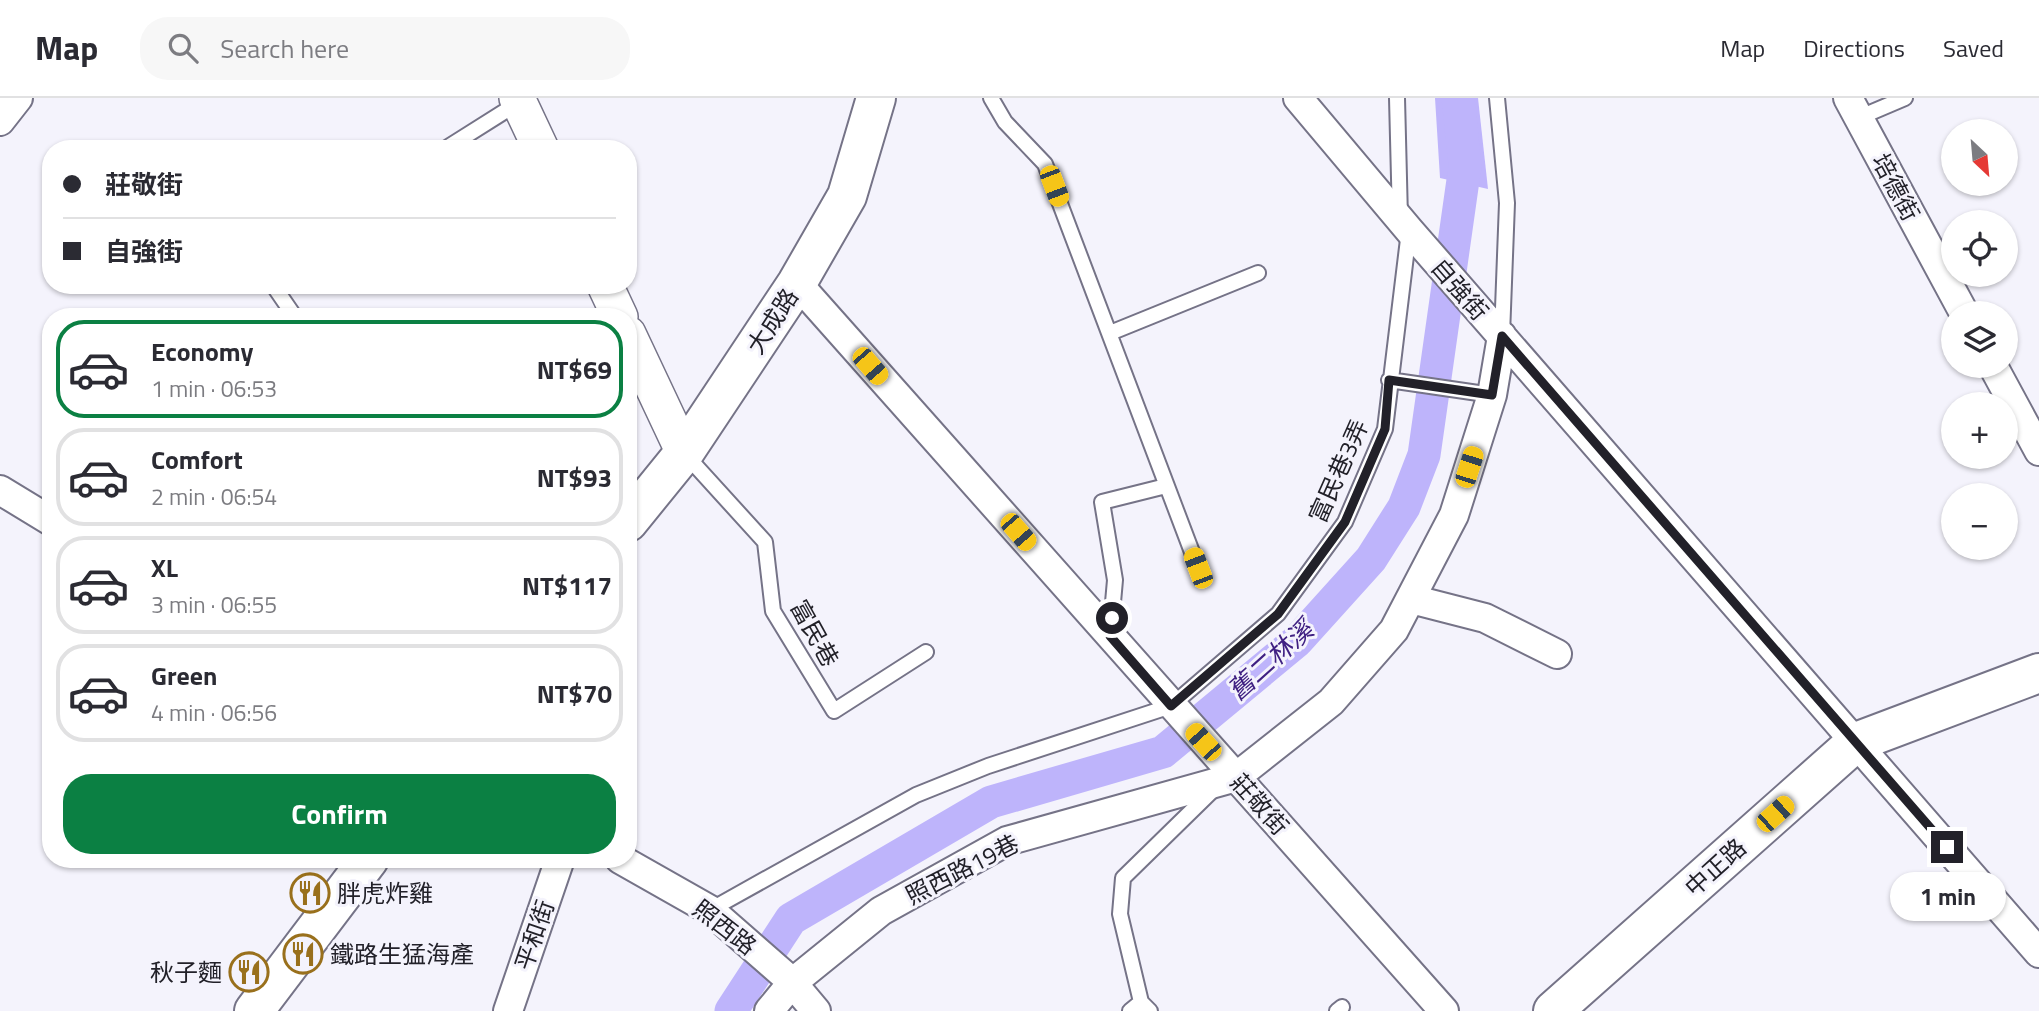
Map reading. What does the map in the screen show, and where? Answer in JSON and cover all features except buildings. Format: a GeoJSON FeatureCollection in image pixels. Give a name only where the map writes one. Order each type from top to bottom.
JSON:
{"type":"FeatureCollection","features":[{"type":"Feature","properties":{"kind":"main road","name":"大成路"},"geometry":{"type":"LineString","coordinates":[[637,511],[684,453],[797,283],[847,196],[876,98]]}},
{"type":"Feature","properties":{"kind":"main road","name":"中正路"},"geometry":{"type":"LineString","coordinates":[[1553,1011],[1856,742],[2039,673]]}},
{"type":"Feature","properties":{"kind":"main road"},"geometry":{"type":"LineString","coordinates":[[254,1011],[362,868]]}},
{"type":"Feature","properties":{"kind":"street"},"geometry":{"type":"LineString","coordinates":[[0,121],[19,98]]}},
{"type":"Feature","properties":{"kind":"street","name":"自強街"},"geometry":{"type":"LineString","coordinates":[[1298,98],[2039,953]]}},
{"type":"Feature","properties":{"kind":"street"},"geometry":{"type":"LineString","coordinates":[[518,100],[537,140]]}},
{"type":"Feature","properties":{"kind":"street","name":"培德街"},"geometry":{"type":"LineString","coordinates":[[1853,108],[1958,301]]}},
{"type":"Feature","properties":{"kind":"street","name":"莊敬街"},"geometry":{"type":"LineString","coordinates":[[797,283],[1171,706],[1229,779],[1444,1011]]}},
{"type":"Feature","properties":{"kind":"street"},"geometry":{"type":"LineString","coordinates":[[1229,779],[1331,702],[1394,630],[1454,515],[1492,395],[1502,336]]}},
{"type":"Feature","properties":{"kind":"street"},"geometry":{"type":"LineString","coordinates":[[637,353],[684,453]]}},
{"type":"Feature","properties":{"kind":"street"},"geometry":{"type":"LineString","coordinates":[[1999,378],[2039,451]]}},
{"type":"Feature","properties":{"kind":"street"},"geometry":{"type":"LineString","coordinates":[[0,490],[42,516]]}},
{"type":"Feature","properties":{"kind":"street"},"geometry":{"type":"LineString","coordinates":[[1410,599],[1485,618],[1557,654]]}},
{"type":"Feature","properties":{"kind":"street","name":"照西路19巷"},"geometry":{"type":"LineString","coordinates":[[769,1011],[792,984],[881,911],[1007,841],[1229,779]]}},
{"type":"Feature","properties":{"kind":"street","name":"平和街"},"geometry":{"type":"LineString","coordinates":[[508,1011],[557,868]]}},
{"type":"Feature","properties":{"kind":"street","name":"照西路"},"geometry":{"type":"LineString","coordinates":[[636,868],[710,910],[792,984],[816,1011]]}},
{"type":"Feature","properties":{"kind":"lane"},"geometry":{"type":"LineString","coordinates":[[991,98],[1005,122],[1045,163],[1198,568]]}},
{"type":"Feature","properties":{"kind":"lane","name":"富民巷3弄"},"geometry":{"type":"LineString","coordinates":[[1171,706],[1278,614],[1345,522],[1385,429],[1405,224],[1396,98]]}},
{"type":"Feature","properties":{"kind":"lane"},"geometry":{"type":"LineString","coordinates":[[1497,98],[1507,202],[1502,336]]}},
{"type":"Feature","properties":{"kind":"lane"},"geometry":{"type":"LineString","coordinates":[[1853,108],[1905,98]]}},
{"type":"Feature","properties":{"kind":"lane"},"geometry":{"type":"LineString","coordinates":[[458,140],[518,100]]}},
{"type":"Feature","properties":{"kind":"lane"},"geometry":{"type":"LineString","coordinates":[[1110,333],[1258,272]]}},
{"type":"Feature","properties":{"kind":"lane"},"geometry":{"type":"LineString","coordinates":[[1389,380],[1492,395]]}},
{"type":"Feature","properties":{"kind":"lane","name":"富民巷"},"geometry":{"type":"LineString","coordinates":[[684,453],[765,542],[773,611],[834,711],[926,652]]}},
{"type":"Feature","properties":{"kind":"lane"},"geometry":{"type":"LineString","coordinates":[[1110,636],[1115,580],[1102,502],[1166,486]]}},
{"type":"Feature","properties":{"kind":"lane"},"geometry":{"type":"LineString","coordinates":[[710,910],[916,795],[988,766],[1171,706]]}},
{"type":"Feature","properties":{"kind":"lane"},"geometry":{"type":"LineString","coordinates":[[1140,1008],[1120,914],[1123,878],[1229,779]]}},
{"type":"Feature","properties":{"kind":"shaded area"},"geometry":{"type":"Polygon","coordinates":[[[1435,98],[1478,98],[1488,189],[1440,178],[1435,98]]]}},
{"type":"Feature","properties":{"kind":"waterway","name":"舊二林溪"},"geometry":{"type":"LineString","coordinates":[[731,1011],[791,919],[991,802],[1163,752],[1297,641],[1371,559],[1404,507],[1424,455],[1465,166],[1458,98]]}},
{"type":"Feature","properties":{"kind":"place","name":"胖虎炸雞"},"geometry":{"type":"Point","coordinates":[310,893]}},
{"type":"Feature","properties":{"kind":"place","name":"鐵路生猛海產"},"geometry":{"type":"Point","coordinates":[303,954]}},
{"type":"Feature","properties":{"kind":"place","name":"秋子麵"},"geometry":{"type":"Point","coordinates":[249,972]}},
{"type":"Feature","properties":{"kind":"route"},"geometry":{"type":"LineString","coordinates":[[1112,618],[1110,636],[1171,706],[1278,614],[1345,522],[1385,429],[1389,380],[1492,395],[1502,336],[1947,847]]}}]}
